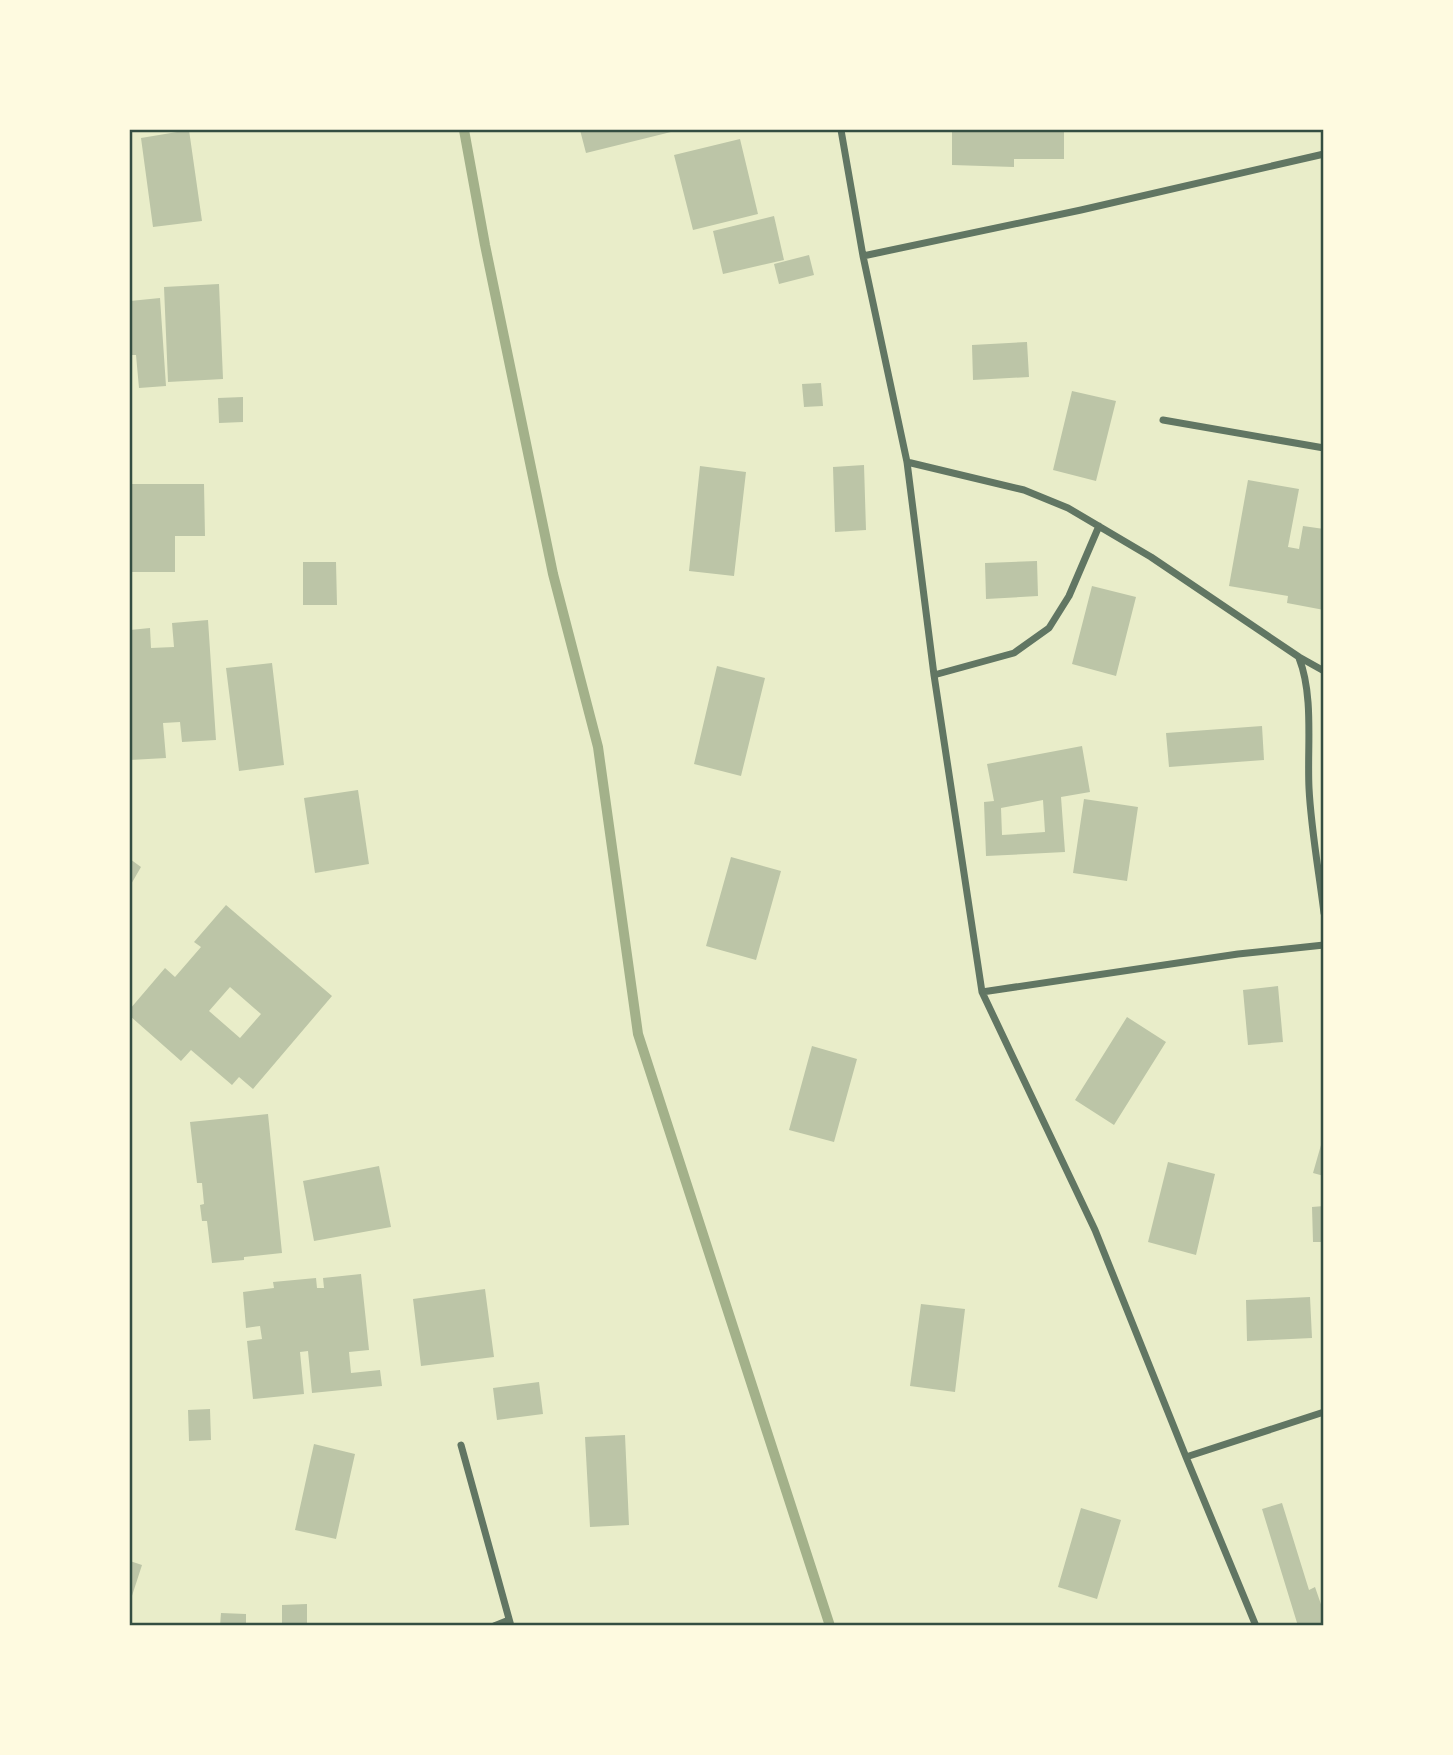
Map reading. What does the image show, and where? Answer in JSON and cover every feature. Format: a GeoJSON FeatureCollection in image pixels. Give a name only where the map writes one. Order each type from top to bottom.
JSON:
{"type":"FeatureCollection","features":[{"type":"Feature","properties":{"kind":"street"},"geometry":{"type":"LineString","coordinates":[[841,130],[863,256],[907,463],[934,675],[982,992],[1095,1230],[1256,1626]]}},
{"type":"Feature","properties":{"kind":"street"},"geometry":{"type":"LineString","coordinates":[[863,256],[1081,210],[1324,154]]}},
{"type":"Feature","properties":{"kind":"street"},"geometry":{"type":"LineString","coordinates":[[1163,420],[1324,448]]}},
{"type":"Feature","properties":{"kind":"street"},"geometry":{"type":"LineString","coordinates":[[907,463],[1024,490],[1068,508],[1151,557],[1324,671]]}},
{"type":"Feature","properties":{"kind":"street"},"geometry":{"type":"LineString","coordinates":[[934,675],[1014,653],[1049,628],[1069,596],[1099,526]]}},
{"type":"Feature","properties":{"kind":"street"},"geometry":{"type":"LineString","coordinates":[[1299,657],[1308,706],[1309,791],[1324,913]]}},
{"type":"Feature","properties":{"kind":"street"},"geometry":{"type":"LineString","coordinates":[[982,992],[1238,954],[1324,945]]}},
{"type":"Feature","properties":{"kind":"street"},"geometry":{"type":"LineString","coordinates":[[1186,1457],[1324,1412]]}},
{"type":"Feature","properties":{"kind":"street"},"geometry":{"type":"LineString","coordinates":[[461,1445],[510,1623],[494,1626]]}},
{"type":"Feature","properties":{"kind":"building"},"geometry":{"type":"Polygon","coordinates":[[[189,130],[202,221],[153,227],[141,138],[189,130]]]}},
{"type":"Feature","properties":{"kind":"building"},"geometry":{"type":"Polygon","coordinates":[[[580,130],[670,130],[671,132],[586,153],[580,130]]]}},
{"type":"Feature","properties":{"kind":"building"},"geometry":{"type":"Polygon","coordinates":[[[952,130],[1064,130],[1064,159],[1014,159],[1014,167],[952,165],[952,130]]]}},
{"type":"Feature","properties":{"kind":"building"},"geometry":{"type":"Polygon","coordinates":[[[740,139],[758,214],[693,230],[674,155],[740,139]]]}},
{"type":"Feature","properties":{"kind":"building"},"geometry":{"type":"Polygon","coordinates":[[[774,216],[784,260],[723,274],[713,231],[774,216]]]}},
{"type":"Feature","properties":{"kind":"building"},"geometry":{"type":"Polygon","coordinates":[[[809,255],[814,275],[779,284],[774,264],[809,255]]]}},
{"type":"Feature","properties":{"kind":"building"},"geometry":{"type":"Polygon","coordinates":[[[219,284],[223,379],[168,382],[164,287],[219,284]]]}},
{"type":"Feature","properties":{"kind":"building"},"geometry":{"type":"Polygon","coordinates":[[[160,298],[166,386],[139,388],[136,355],[130,355],[130,301],[160,298]]]}},
{"type":"Feature","properties":{"kind":"building"},"geometry":{"type":"Polygon","coordinates":[[[1027,342],[1029,377],[973,380],[972,345],[1027,342]]]}},
{"type":"Feature","properties":{"kind":"building"},"geometry":{"type":"Polygon","coordinates":[[[821,383],[823,406],[804,407],[802,384],[821,383]]]}},
{"type":"Feature","properties":{"kind":"building"},"geometry":{"type":"Polygon","coordinates":[[[1072,391],[1116,401],[1096,481],[1053,470],[1072,391]]]}},
{"type":"Feature","properties":{"kind":"building"},"geometry":{"type":"Polygon","coordinates":[[[243,397],[243,422],[219,423],[218,398],[243,397]]]}},
{"type":"Feature","properties":{"kind":"building"},"geometry":{"type":"Polygon","coordinates":[[[864,465],[866,530],[835,532],[833,467],[864,465]]]}},
{"type":"Feature","properties":{"kind":"building"},"geometry":{"type":"Polygon","coordinates":[[[700,466],[746,472],[734,576],[689,571],[700,466]]]}},
{"type":"Feature","properties":{"kind":"building"},"geometry":{"type":"Polygon","coordinates":[[[1248,480],[1299,489],[1288,547],[1299,549],[1303,526],[1324,529],[1324,610],[1287,603],[1288,596],[1229,586],[1248,480]]]}},
{"type":"Feature","properties":{"kind":"building"},"geometry":{"type":"Polygon","coordinates":[[[130,484],[204,484],[205,536],[175,536],[175,572],[130,572],[130,484]]]}},
{"type":"Feature","properties":{"kind":"building"},"geometry":{"type":"Polygon","coordinates":[[[1037,561],[1038,596],[986,599],[985,563],[1037,561]]]}},
{"type":"Feature","properties":{"kind":"building"},"geometry":{"type":"Polygon","coordinates":[[[303,562],[336,562],[337,605],[303,605],[303,562]]]}},
{"type":"Feature","properties":{"kind":"building"},"geometry":{"type":"Polygon","coordinates":[[[1092,586],[1136,597],[1116,676],[1072,664],[1092,586]]]}},
{"type":"Feature","properties":{"kind":"building"},"geometry":{"type":"Polygon","coordinates":[[[208,620],[216,740],[182,742],[180,722],[163,723],[166,758],[130,760],[130,630],[150,628],[151,648],[174,647],[172,623],[208,620]]]}},
{"type":"Feature","properties":{"kind":"building"},"geometry":{"type":"Polygon","coordinates":[[[272,663],[284,765],[239,771],[226,668],[272,663]]]}},
{"type":"Feature","properties":{"kind":"building"},"geometry":{"type":"Polygon","coordinates":[[[717,666],[765,678],[741,776],[694,764],[717,666]]]}},
{"type":"Feature","properties":{"kind":"building"},"geometry":{"type":"Polygon","coordinates":[[[1262,726],[1264,760],[1169,767],[1166,733],[1262,726]]]}},
{"type":"Feature","properties":{"kind":"building"},"geometry":{"type":"Polygon","coordinates":[[[1082,746],[1090,792],[1061,797],[1065,852],[986,856],[984,802],[994,801],[987,764],[1082,746]],[[1043,800],[1001,808],[1002,835],[1045,832],[1043,800]]]}},
{"type":"Feature","properties":{"kind":"building"},"geometry":{"type":"Polygon","coordinates":[[[358,790],[369,864],[315,873],[304,798],[358,790]]]}},
{"type":"Feature","properties":{"kind":"building"},"geometry":{"type":"Polygon","coordinates":[[[1084,799],[1138,807],[1127,881],[1073,873],[1084,799]]]}},
{"type":"Feature","properties":{"kind":"building"},"geometry":{"type":"Polygon","coordinates":[[[731,857],[781,871],[756,960],[706,946],[731,857]]]}},
{"type":"Feature","properties":{"kind":"building"},"geometry":{"type":"Polygon","coordinates":[[[130,859],[141,867],[130,886],[130,859]]]}},
{"type":"Feature","properties":{"kind":"building"},"geometry":{"type":"Polygon","coordinates":[[[226,905],[332,996],[253,1089],[239,1077],[232,1085],[191,1050],[181,1061],[130,1016],[130,1009],[165,968],[175,977],[201,947],[194,942],[226,905]],[[230,987],[209,1011],[240,1038],[261,1014],[230,987]]]}},
{"type":"Feature","properties":{"kind":"building"},"geometry":{"type":"Polygon","coordinates":[[[1278,986],[1283,1042],[1248,1045],[1243,990],[1278,986]]]}},
{"type":"Feature","properties":{"kind":"building"},"geometry":{"type":"Polygon","coordinates":[[[1127,1017],[1166,1042],[1114,1125],[1075,1100],[1127,1017]]]}},
{"type":"Feature","properties":{"kind":"building"},"geometry":{"type":"Polygon","coordinates":[[[812,1046],[857,1059],[834,1142],[789,1130],[812,1046]]]}},
{"type":"Feature","properties":{"kind":"building"},"geometry":{"type":"Polygon","coordinates":[[[268,1114],[282,1253],[212,1263],[207,1221],[202,1221],[202,1183],[197,1183],[190,1122],[268,1114]]]}},
{"type":"Feature","properties":{"kind":"building"},"geometry":{"type":"Polygon","coordinates":[[[1324,1138],[1324,1176],[1313,1173],[1324,1138]]]}},
{"type":"Feature","properties":{"kind":"building"},"geometry":{"type":"Polygon","coordinates":[[[1168,1162],[1215,1174],[1196,1255],[1148,1242],[1168,1162]]]}},
{"type":"Feature","properties":{"kind":"building"},"geometry":{"type":"Polygon","coordinates":[[[379,1166],[391,1227],[314,1241],[303,1181],[379,1166]]]}},
{"type":"Feature","properties":{"kind":"building"},"geometry":{"type":"Polygon","coordinates":[[[1324,1206],[1324,1242],[1313,1242],[1312,1207],[1324,1206]]]}},
{"type":"Feature","properties":{"kind":"building"},"geometry":{"type":"Polygon","coordinates":[[[361,1274],[369,1350],[349,1352],[351,1373],[380,1370],[382,1386],[312,1393],[308,1351],[300,1352],[304,1394],[253,1399],[247,1341],[262,1339],[260,1326],[246,1328],[243,1292],[274,1288],[273,1282],[316,1278],[317,1288],[324,1288],[323,1278],[361,1274]]]}},
{"type":"Feature","properties":{"kind":"building"},"geometry":{"type":"Polygon","coordinates":[[[485,1289],[494,1357],[421,1366],[413,1299],[485,1289]]]}},
{"type":"Feature","properties":{"kind":"building"},"geometry":{"type":"Polygon","coordinates":[[[1310,1297],[1312,1338],[1247,1341],[1246,1300],[1310,1297]]]}},
{"type":"Feature","properties":{"kind":"building"},"geometry":{"type":"Polygon","coordinates":[[[921,1304],[965,1309],[955,1392],[910,1386],[921,1304]]]}},
{"type":"Feature","properties":{"kind":"building"},"geometry":{"type":"Polygon","coordinates":[[[539,1382],[543,1414],[497,1420],[493,1388],[539,1382]]]}},
{"type":"Feature","properties":{"kind":"building"},"geometry":{"type":"Polygon","coordinates":[[[210,1409],[211,1440],[189,1441],[188,1410],[210,1409]]]}},
{"type":"Feature","properties":{"kind":"building"},"geometry":{"type":"Polygon","coordinates":[[[625,1435],[629,1525],[590,1527],[585,1437],[625,1435]]]}},
{"type":"Feature","properties":{"kind":"building"},"geometry":{"type":"Polygon","coordinates":[[[314,1444],[355,1454],[336,1539],[295,1530],[314,1444]]]}},
{"type":"Feature","properties":{"kind":"building"},"geometry":{"type":"Polygon","coordinates":[[[1282,1503],[1309,1590],[1315,1587],[1324,1613],[1324,1626],[1298,1626],[1262,1509],[1282,1503]]]}},
{"type":"Feature","properties":{"kind":"building"},"geometry":{"type":"Polygon","coordinates":[[[1081,1508],[1121,1520],[1097,1599],[1058,1587],[1081,1508]]]}},
{"type":"Feature","properties":{"kind":"building"},"geometry":{"type":"Polygon","coordinates":[[[130,1561],[142,1565],[130,1602],[130,1561]]]}},
{"type":"Feature","properties":{"kind":"building"},"geometry":{"type":"Polygon","coordinates":[[[307,1604],[307,1626],[282,1626],[282,1605],[307,1604]]]}},
{"type":"Feature","properties":{"kind":"building"},"geometry":{"type":"Polygon","coordinates":[[[221,1613],[246,1614],[246,1626],[220,1626],[221,1613]]]}},
{"type":"Feature","properties":{"kind":"waterway"},"geometry":{"type":"LineString","coordinates":[[464,130],[553,574],[598,747],[638,1034],[830,1626]]}}]}
